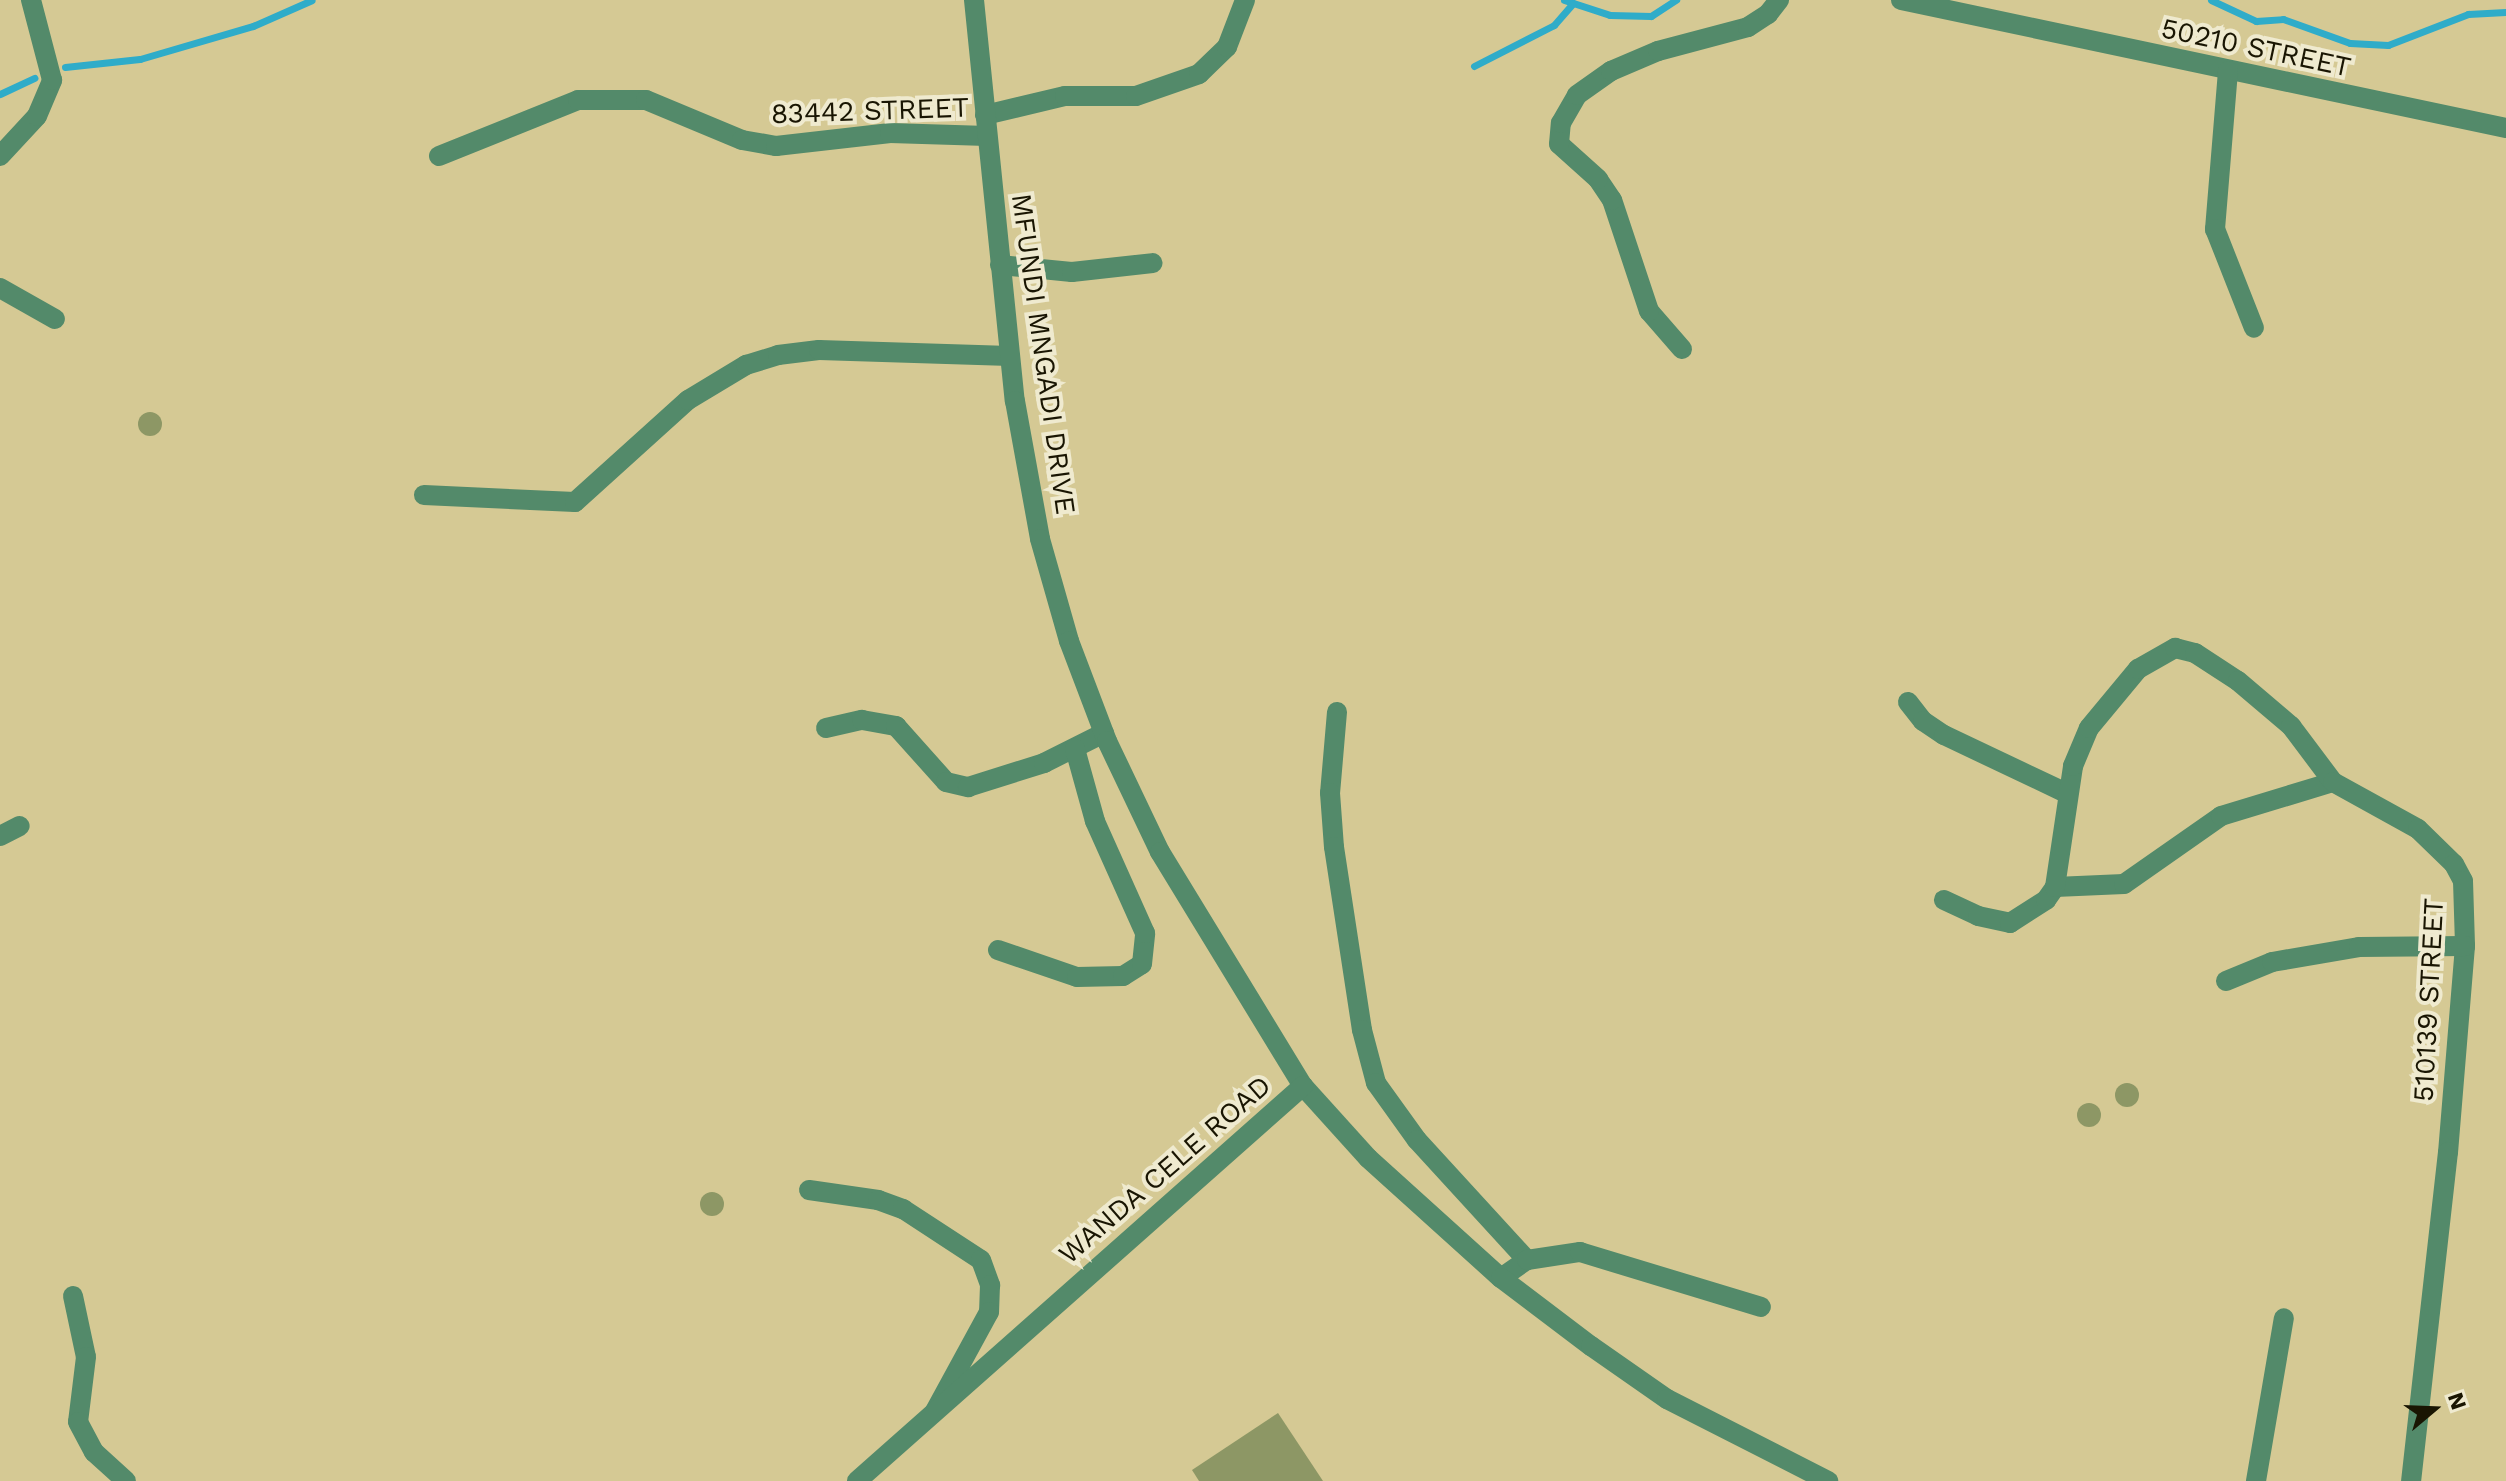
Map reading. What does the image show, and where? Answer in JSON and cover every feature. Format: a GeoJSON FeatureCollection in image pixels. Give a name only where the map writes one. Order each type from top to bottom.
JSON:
{"type":"FeatureCollection","features":[{"type":"Feature","properties":{"kind":"street"},"geometry":{"type":"LineString","coordinates":[[0,156],[37,116],[52,80],[31,0]]}},
{"type":"Feature","properties":{"kind":"street","name":"MFUNDI MNGADI DRIVE"},"geometry":{"type":"LineString","coordinates":[[974,0],[1010,356],[1040,539],[1069,641],[1104,733],[1160,852],[1303,1086]]}},
{"type":"Feature","properties":{"kind":"street","name":"83442 STREET"},"geometry":{"type":"LineString","coordinates":[[439,156],[578,100],[646,100],[742,140],[776,146],[986,125],[1065,96],[1136,96],[1199,74],[1227,47],[1245,0]]}},
{"type":"Feature","properties":{"kind":"street"},"geometry":{"type":"LineString","coordinates":[[1682,349],[1649,311],[1612,200],[1598,179],[1559,144],[1561,123],[1577,95],[1611,71],[1658,51],[1748,27],[1768,14],[1779,0]]}},
{"type":"Feature","properties":{"kind":"street","name":"50210 STREET"},"geometry":{"type":"LineString","coordinates":[[1901,0],[2506,128]]}},
{"type":"Feature","properties":{"kind":"street"},"geometry":{"type":"LineString","coordinates":[[2228,71],[2215,229],[2254,328]]}},
{"type":"Feature","properties":{"kind":"street"},"geometry":{"type":"LineString","coordinates":[[1000,265],[1072,272],[1153,263]]}},
{"type":"Feature","properties":{"kind":"street"},"geometry":{"type":"LineString","coordinates":[[0,288],[55,319]]}},
{"type":"Feature","properties":{"kind":"street"},"geometry":{"type":"LineString","coordinates":[[424,495],[575,502],[688,400],[746,365],[819,350],[1010,356]]}},
{"type":"Feature","properties":{"kind":"street","name":"510139 STREET"},"geometry":{"type":"LineString","coordinates":[[2055,887],[2066,793],[2080,747],[2101,710],[2138,669],[2175,648],[2195,653],[2238,681],[2291,726],[2333,782],[2418,829],[2454,864],[2463,881],[2465,946],[2448,1152],[2411,1481]]}},
{"type":"Feature","properties":{"kind":"street"},"geometry":{"type":"LineString","coordinates":[[1908,702],[1923,721],[1944,735],[2066,793]]}},
{"type":"Feature","properties":{"kind":"street"},"geometry":{"type":"LineString","coordinates":[[1337,712],[1330,793],[1334,847],[1362,1030],[1376,1083],[1417,1140],[1527,1260]]}},
{"type":"Feature","properties":{"kind":"street"},"geometry":{"type":"LineString","coordinates":[[826,728],[862,720],[896,726],[935,771],[957,786],[994,780],[1075,749],[1104,733]]}},
{"type":"Feature","properties":{"kind":"street"},"geometry":{"type":"LineString","coordinates":[[998,950],[1077,977],[1123,976],[1142,964],[1145,933],[1095,821],[1075,749]]}},
{"type":"Feature","properties":{"kind":"street"},"geometry":{"type":"LineString","coordinates":[[1944,900],[1978,916],[2010,923],[2030,914],[2055,887],[2124,884],[2221,816],[2333,782]]}},
{"type":"Feature","properties":{"kind":"street"},"geometry":{"type":"LineString","coordinates":[[0,836],[20,826]]}},
{"type":"Feature","properties":{"kind":"street"},"geometry":{"type":"LineString","coordinates":[[2226,981],[2272,962],[2359,947],[2465,946]]}},
{"type":"Feature","properties":{"kind":"street","name":"WANDA CELE ROAD"},"geometry":{"type":"LineString","coordinates":[[857,1481],[1303,1086],[1368,1158],[1501,1278],[1667,1399],[1828,1481]]}},
{"type":"Feature","properties":{"kind":"street"},"geometry":{"type":"LineString","coordinates":[[809,1190],[878,1200],[903,1209],[981,1260],[990,1285],[989,1312],[935,1411]]}},
{"type":"Feature","properties":{"kind":"street"},"geometry":{"type":"LineString","coordinates":[[1501,1278],[1527,1260],[1580,1252],[1761,1307]]}},
{"type":"Feature","properties":{"kind":"street"},"geometry":{"type":"LineString","coordinates":[[73,1296],[86,1357],[78,1422],[94,1452],[126,1481]]}},
{"type":"Feature","properties":{"kind":"street"},"geometry":{"type":"LineString","coordinates":[[2256,1481],[2284,1318]]}},
{"type":"Feature","properties":{"kind":"building"},"geometry":{"type":"Polygon","coordinates":[[[150,412],[158,416],[162,424],[158,432],[150,436],[142,432],[138,424],[142,416],[150,412]]]}},
{"type":"Feature","properties":{"kind":"building"},"geometry":{"type":"Polygon","coordinates":[[[2127,1083],[2135,1087],[2139,1095],[2135,1103],[2127,1107],[2119,1103],[2115,1095],[2119,1087],[2127,1083]]]}},
{"type":"Feature","properties":{"kind":"building"},"geometry":{"type":"Polygon","coordinates":[[[2089,1103],[2097,1107],[2101,1115],[2097,1123],[2089,1127],[2081,1123],[2077,1115],[2081,1107],[2089,1103]]]}},
{"type":"Feature","properties":{"kind":"building"},"geometry":{"type":"Polygon","coordinates":[[[712,1192],[720,1196],[724,1204],[720,1212],[712,1216],[704,1212],[700,1204],[704,1196],[712,1192]]]}},
{"type":"Feature","properties":{"kind":"building"},"geometry":{"type":"Polygon","coordinates":[[[1278,1413],[1323,1481],[1199,1481],[1192,1470],[1278,1413]]]}},
{"type":"Feature","properties":{"kind":"waterway"},"geometry":{"type":"LineString","coordinates":[[65,67],[140,59],[253,26],[312,0]]}},
{"type":"Feature","properties":{"kind":"waterway"},"geometry":{"type":"LineString","coordinates":[[1564,0],[1610,15],[1651,16],[1676,0]]}},
{"type":"Feature","properties":{"kind":"waterway"},"geometry":{"type":"LineString","coordinates":[[2211,0],[2256,21],[2283,19],[2350,43],[2388,45],[2468,14],[2506,12]]}},
{"type":"Feature","properties":{"kind":"waterway"},"geometry":{"type":"LineString","coordinates":[[1474,66],[1554,25],[1573,3]]}},
{"type":"Feature","properties":{"kind":"waterway"},"geometry":{"type":"LineString","coordinates":[[0,94],[34,78]]}}]}
